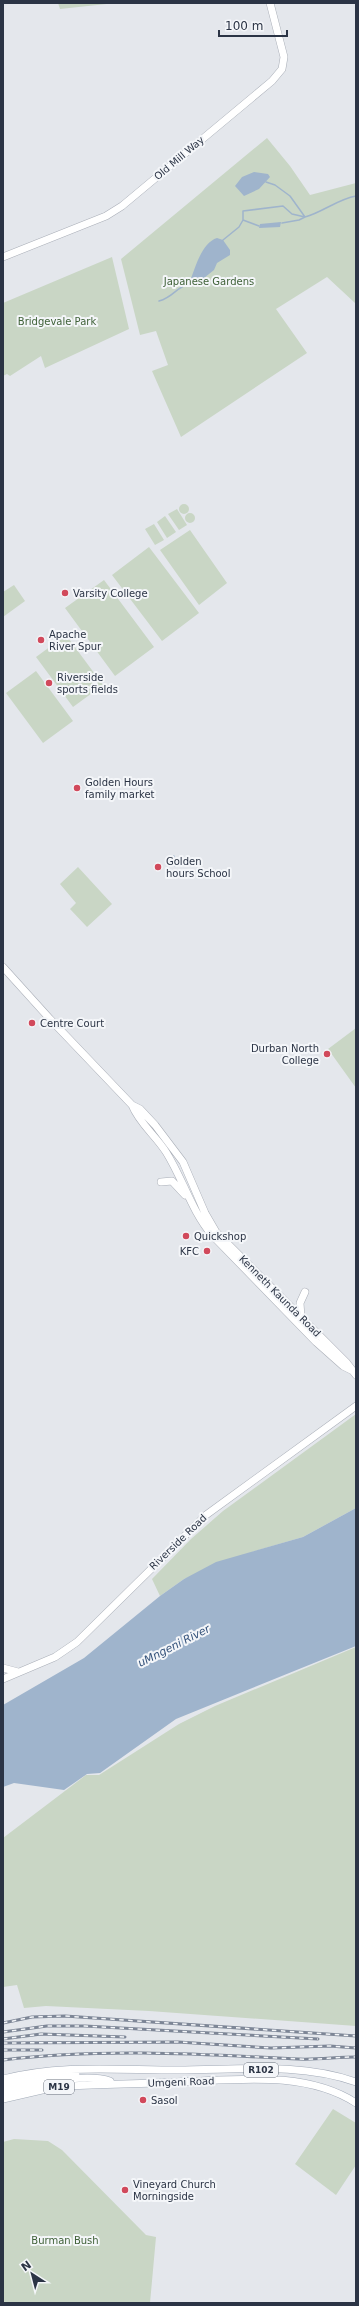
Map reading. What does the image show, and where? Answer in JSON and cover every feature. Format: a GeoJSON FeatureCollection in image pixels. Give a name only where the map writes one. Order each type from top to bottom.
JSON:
{"type":"FeatureCollection","features":[{"type":"Feature","properties":{"kind":"main road","name":"Old Mill Way"},"geometry":{"type":"LineString","coordinates":[[3,256],[106,216],[122,206],[272,81],[282,69],[284,57],[270,3]]}},
{"type":"Feature","properties":{"kind":"main road","name":"Kenneth Kaunda Road"},"geometry":{"type":"LineString","coordinates":[[3,967],[5,972],[132,1105],[136,1114],[147,1122],[183,1162],[212,1227],[346,1362],[354,1373]]}},
{"type":"Feature","properties":{"kind":"main road","name":"Kenneth Kaunda Road"},"geometry":{"type":"LineString","coordinates":[[161,1137],[189,1200],[212,1235],[316,1342],[343,1366],[354,1373]]}},
{"type":"Feature","properties":{"kind":"main road"},"geometry":{"type":"LineString","coordinates":[[161,1182],[168,1180],[174,1182],[189,1200]]}},
{"type":"Feature","properties":{"kind":"main road"},"geometry":{"type":"LineString","coordinates":[[301,1317],[300,1302],[305,1292]]}},
{"type":"Feature","properties":{"kind":"main road","name":"Riverside Road"},"geometry":{"type":"LineString","coordinates":[[3,1679],[55,1656],[77,1642],[200,1520],[226,1499],[356,1406]]}},
{"type":"Feature","properties":{"kind":"main road"},"geometry":{"type":"LineString","coordinates":[[3,1668],[18,1672]]}},
{"type":"Feature","properties":{"kind":"main road","name":"Umgeni Road"},"geometry":{"type":"LineString","coordinates":[[3,2079],[27,2073],[59,2069],[299,2070],[333,2075],[356,2082]]}},
{"type":"Feature","properties":{"kind":"main road"},"geometry":{"type":"LineString","coordinates":[[3,2086],[54,2074],[106,2070]]}},
{"type":"Feature","properties":{"kind":"main road"},"geometry":{"type":"LineString","coordinates":[[3,2092],[61,2080],[100,2079],[116,2083]]}},
{"type":"Feature","properties":{"kind":"main road","name":"Umgeni Road"},"geometry":{"type":"LineString","coordinates":[[3,2099],[56,2087],[116,2083],[283,2081],[318,2086],[344,2095],[356,2103]]}},
{"type":"Feature","properties":{"kind":"green space"},"geometry":{"type":"Polygon","coordinates":[[[58,3],[116,3],[60,9],[58,3]]]}},
{"type":"Feature","properties":{"kind":"green space","name":"Japanese Gardens"},"geometry":{"type":"Polygon","coordinates":[[[267,138],[290,166],[310,195],[356,183],[355,303],[327,277],[276,309],[307,353],[181,437],[152,371],[168,365],[156,331],[140,335],[121,259],[267,138]]]}},
{"type":"Feature","properties":{"kind":"green space","name":"Bridgevale Park"},"geometry":{"type":"Polygon","coordinates":[[[112,257],[129,329],[45,368],[41,356],[10,376],[7,374],[3,376],[3,303],[112,257]]]}},
{"type":"Feature","properties":{"kind":"green space"},"geometry":{"type":"Polygon","coordinates":[[[184,504],[189,509],[184,514],[179,509],[184,504]]]}},
{"type":"Feature","properties":{"kind":"green space"},"geometry":{"type":"Polygon","coordinates":[[[177,509],[187,525],[179,530],[168,514],[177,509]]]}},
{"type":"Feature","properties":{"kind":"green space"},"geometry":{"type":"Polygon","coordinates":[[[190,513],[195,518],[190,523],[185,518],[190,513]]]}},
{"type":"Feature","properties":{"kind":"green space"},"geometry":{"type":"Polygon","coordinates":[[[165,516],[176,532],[167,538],[157,522],[165,516]]]}},
{"type":"Feature","properties":{"kind":"green space"},"geometry":{"type":"Polygon","coordinates":[[[154,524],[164,540],[155,545],[145,529],[154,524]]]}},
{"type":"Feature","properties":{"kind":"green space"},"geometry":{"type":"Polygon","coordinates":[[[190,530],[227,583],[199,605],[160,550],[190,530]]]}},
{"type":"Feature","properties":{"kind":"green space"},"geometry":{"type":"Polygon","coordinates":[[[149,547],[199,613],[162,641],[112,575],[149,547]]]}},
{"type":"Feature","properties":{"kind":"green space"},"geometry":{"type":"Polygon","coordinates":[[[104,580],[154,647],[115,676],[65,608],[104,580]]]}},
{"type":"Feature","properties":{"kind":"green space"},"geometry":{"type":"Polygon","coordinates":[[[14,585],[25,601],[3,617],[3,592],[14,585]]]}},
{"type":"Feature","properties":{"kind":"green space"},"geometry":{"type":"Polygon","coordinates":[[[66,635],[103,685],[73,707],[36,657],[66,635]]]}},
{"type":"Feature","properties":{"kind":"green space"},"geometry":{"type":"Polygon","coordinates":[[[36,671],[73,721],[43,743],[6,693],[36,671]]]}},
{"type":"Feature","properties":{"kind":"green space"},"geometry":{"type":"Polygon","coordinates":[[[78,867],[112,904],[87,927],[70,909],[76,903],[60,884],[78,867]]]}},
{"type":"Feature","properties":{"kind":"green space"},"geometry":{"type":"Polygon","coordinates":[[[356,1028],[356,1088],[328,1049],[356,1028]]]}},
{"type":"Feature","properties":{"kind":"green space"},"geometry":{"type":"Polygon","coordinates":[[[356,1414],[356,1508],[303,1537],[255,1551],[184,1579],[160,1596],[152,1579],[191,1539],[223,1511],[356,1414]]]}},
{"type":"Feature","properties":{"kind":"green space"},"geometry":{"type":"Polygon","coordinates":[[[356,1647],[356,2026],[149,2011],[46,2006],[24,2008],[17,1985],[3,1987],[3,1838],[86,1775],[99,1775],[179,1724],[215,1706],[356,1647]]]}},
{"type":"Feature","properties":{"kind":"green space"},"geometry":{"type":"Polygon","coordinates":[[[333,2109],[356,2123],[356,2165],[336,2195],[295,2164],[333,2109]]]}},
{"type":"Feature","properties":{"kind":"green space","name":"Burman Bush"},"geometry":{"type":"Polygon","coordinates":[[[14,2139],[48,2141],[62,2150],[146,2235],[156,2237],[150,2303],[3,2303],[3,2142],[14,2139]]]}},
{"type":"Feature","properties":{"kind":"water"},"geometry":{"type":"Polygon","coordinates":[[[254,172],[268,174],[270,177],[259,189],[244,196],[235,186],[242,177],[254,172]]]}},
{"type":"Feature","properties":{"kind":"water"},"geometry":{"type":"Polygon","coordinates":[[[281,222],[280,227],[259,228],[260,224],[281,222]]]}},
{"type":"Feature","properties":{"kind":"water"},"geometry":{"type":"Polygon","coordinates":[[[217,238],[223,240],[230,250],[230,255],[217,263],[214,270],[194,286],[189,284],[199,257],[207,245],[217,238]]]}},
{"type":"Feature","properties":{"kind":"water"},"geometry":{"type":"Polygon","coordinates":[[[174,855],[179,864],[175,867],[168,860],[174,855]]]}},
{"type":"Feature","properties":{"kind":"water","name":"uMngeni River"},"geometry":{"type":"Polygon","coordinates":[[[356,1508],[356,1646],[176,1719],[100,1773],[87,1774],[64,1790],[14,1783],[3,1787],[3,1705],[84,1658],[160,1596],[184,1579],[216,1562],[303,1537],[356,1508]]]}},
{"type":"Feature","properties":{"kind":"waterway"},"geometry":{"type":"LineString","coordinates":[[266,182],[275,185],[290,196],[305,217],[343,200],[356,196]]}},
{"type":"Feature","properties":{"kind":"waterway"},"geometry":{"type":"LineString","coordinates":[[223,240],[239,227],[243,220],[243,211],[283,206],[292,214],[305,217]]}},
{"type":"Feature","properties":{"kind":"waterway"},"geometry":{"type":"LineString","coordinates":[[282,223],[299,220],[305,217]]}},
{"type":"Feature","properties":{"kind":"waterway"},"geometry":{"type":"LineString","coordinates":[[243,220],[259,226]]}},
{"type":"Feature","properties":{"kind":"waterway"},"geometry":{"type":"LineString","coordinates":[[159,301],[168,297],[181,287],[189,284]]}},
{"type":"Feature","properties":{"kind":"railway"},"geometry":{"type":"LineString","coordinates":[[3,2023],[32,2017],[65,2016],[356,2036]]}},
{"type":"Feature","properties":{"kind":"railway"},"geometry":{"type":"LineString","coordinates":[[3,2032],[47,2026],[85,2026],[318,2039]]}},
{"type":"Feature","properties":{"kind":"railway"},"geometry":{"type":"LineString","coordinates":[[3,2039],[41,2034],[125,2037]]}},
{"type":"Feature","properties":{"kind":"railway"},"geometry":{"type":"LineString","coordinates":[[3,2043],[178,2042],[271,2048],[330,2046],[356,2048]]}},
{"type":"Feature","properties":{"kind":"railway"},"geometry":{"type":"LineString","coordinates":[[3,2050],[42,2050]]}},
{"type":"Feature","properties":{"kind":"railway"},"geometry":{"type":"LineString","coordinates":[[3,2060],[40,2056],[114,2053],[187,2054],[305,2059],[356,2057]]}},
{"type":"Feature","properties":{"kind":"place","name":"Varsity College"},"geometry":{"type":"Point","coordinates":[65,593]}},
{"type":"Feature","properties":{"kind":"place","name":"Apache River Spur"},"geometry":{"type":"Point","coordinates":[41,640]}},
{"type":"Feature","properties":{"kind":"place","name":"Riverside sports fields"},"geometry":{"type":"Point","coordinates":[49,683]}},
{"type":"Feature","properties":{"kind":"place","name":"Golden Hours family market"},"geometry":{"type":"Point","coordinates":[77,788]}},
{"type":"Feature","properties":{"kind":"place","name":"Golden hours School"},"geometry":{"type":"Point","coordinates":[158,867]}},
{"type":"Feature","properties":{"kind":"place","name":"Centre Court"},"geometry":{"type":"Point","coordinates":[32,1023]}},
{"type":"Feature","properties":{"kind":"place","name":"Durban North College"},"geometry":{"type":"Point","coordinates":[327,1054]}},
{"type":"Feature","properties":{"kind":"place","name":"Quickshop"},"geometry":{"type":"Point","coordinates":[186,1236]}},
{"type":"Feature","properties":{"kind":"place","name":"KFC"},"geometry":{"type":"Point","coordinates":[207,1251]}},
{"type":"Feature","properties":{"kind":"place","name":"Sasol"},"geometry":{"type":"Point","coordinates":[143,2100]}},
{"type":"Feature","properties":{"kind":"place","name":"Vineyard Church Morningside"},"geometry":{"type":"Point","coordinates":[125,2190]}}]}
